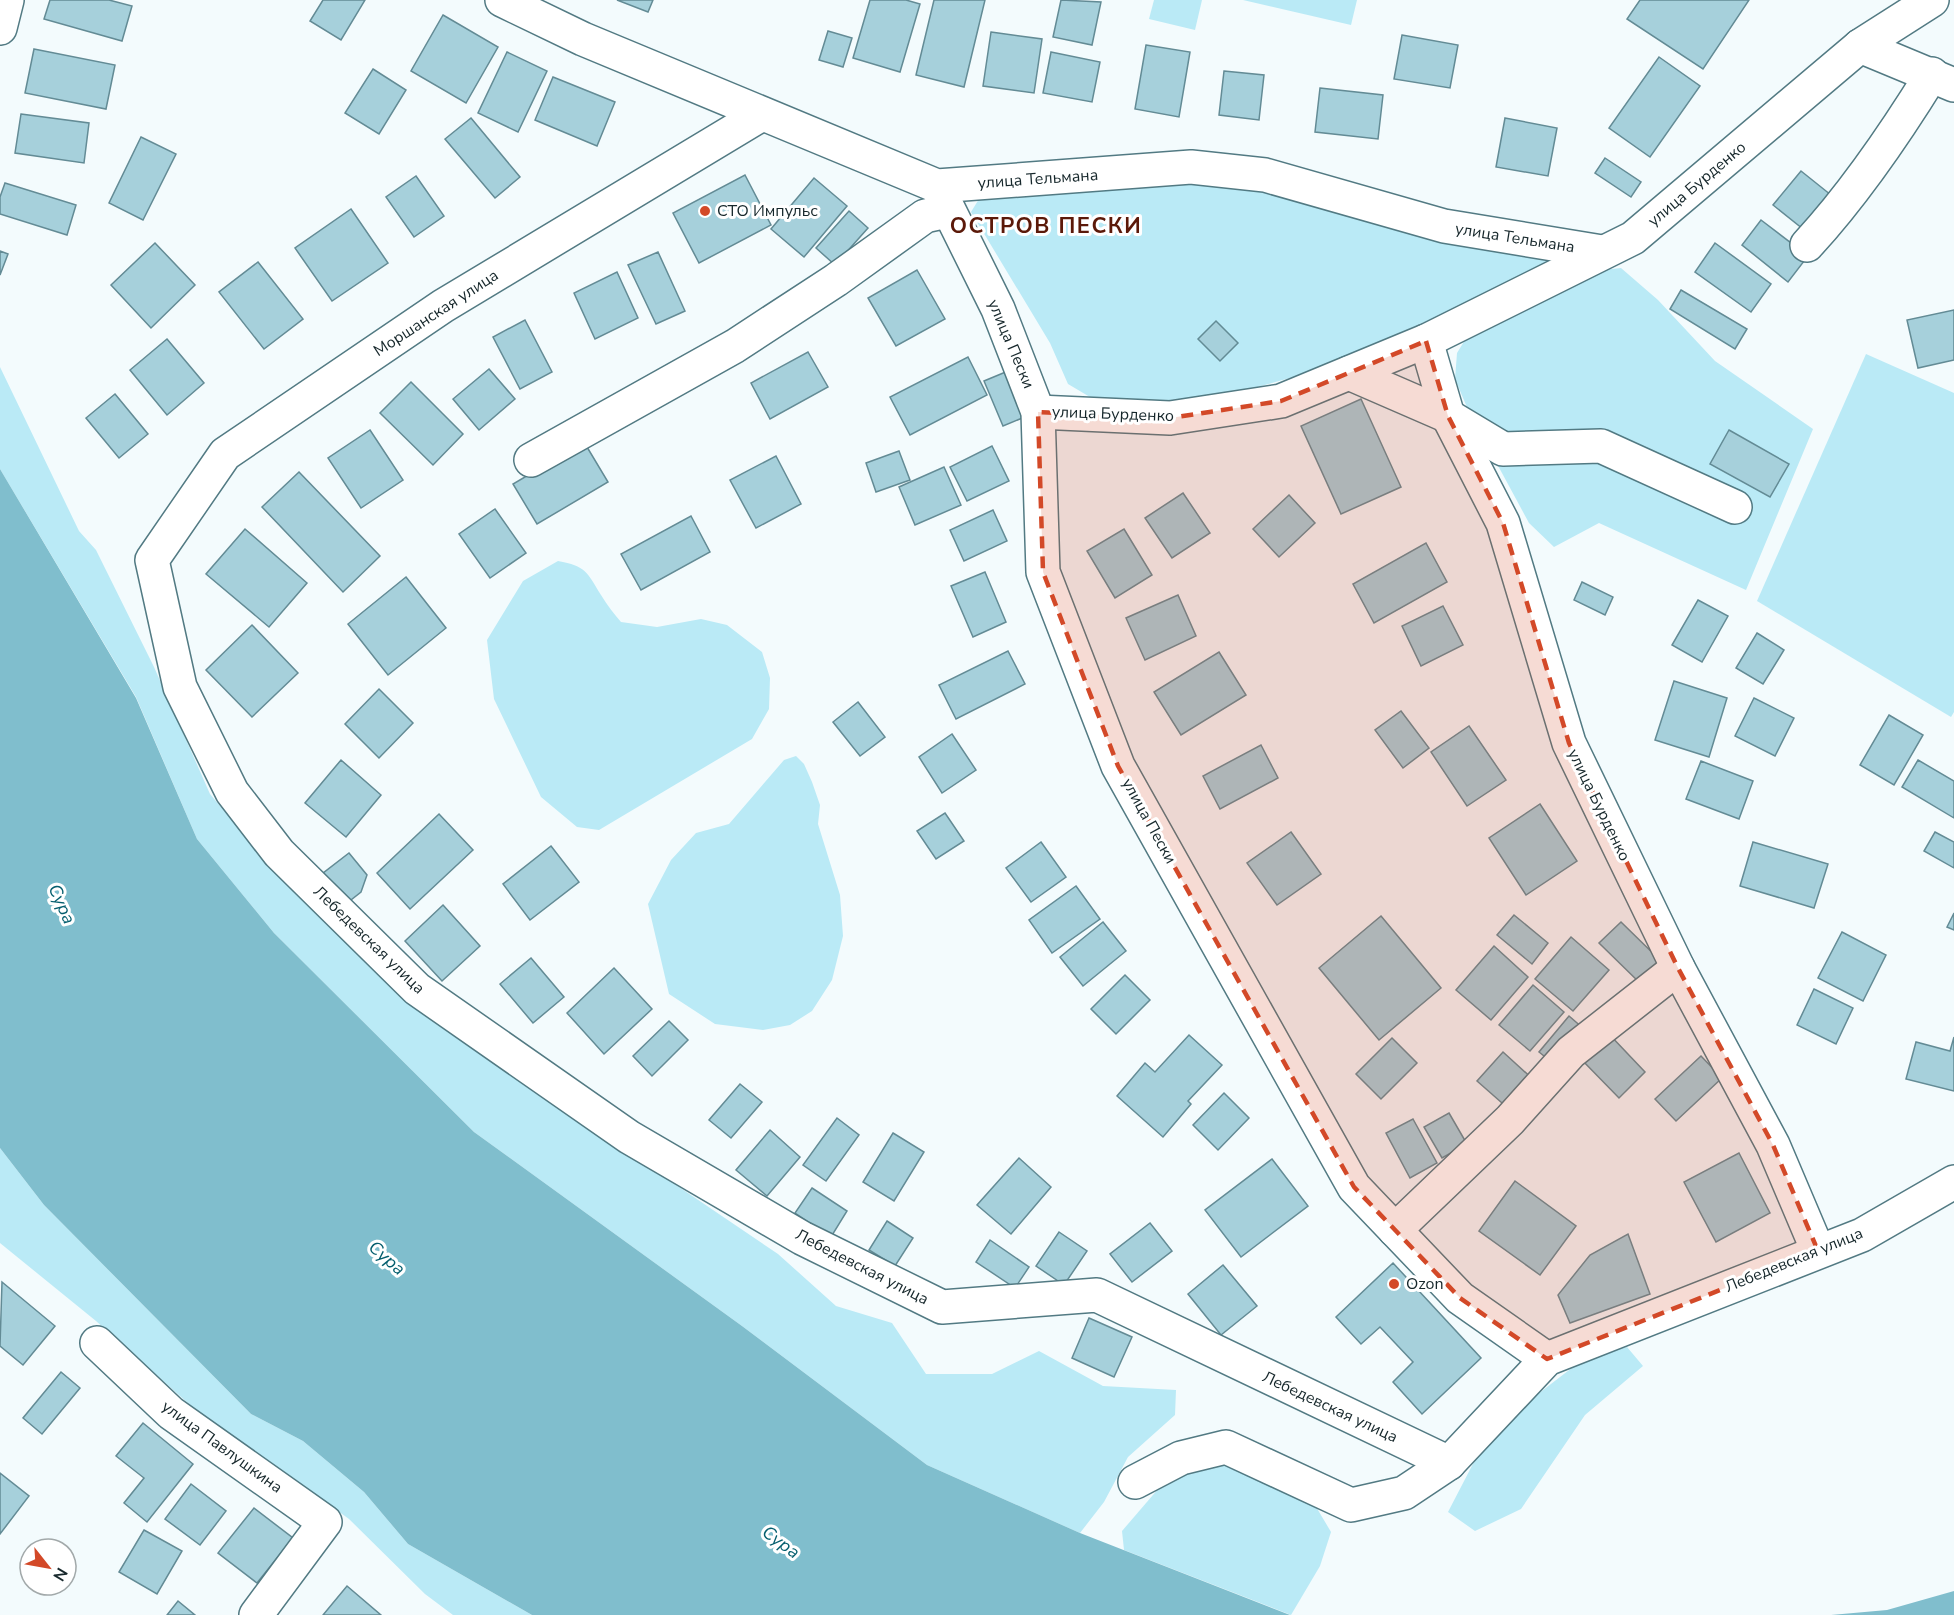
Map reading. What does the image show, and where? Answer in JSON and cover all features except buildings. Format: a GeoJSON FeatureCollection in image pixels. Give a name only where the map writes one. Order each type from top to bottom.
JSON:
{"type":"FeatureCollection","features":[{"type":"Feature","properties":{"kind":"street"},"geometry":{"type":"LineString","coordinates":[[0,28],[7,0]]}},
{"type":"Feature","properties":{"kind":"street","name":"улица Тельмана"},"geometry":{"type":"LineString","coordinates":[[502,0],[583,39],[762,114],[943,198],[1191,168],[1265,175],[1444,226],[1602,252]]}},
{"type":"Feature","properties":{"kind":"street","name":"улица Бурденко"},"geometry":{"type":"LineString","coordinates":[[1038,412],[1170,418],[1281,400],[1426,341],[1633,238],[1860,46],[1932,0]]}},
{"type":"Feature","properties":{"kind":"street"},"geometry":{"type":"LineString","coordinates":[[1948,0],[1954,6]]}},
{"type":"Feature","properties":{"kind":"street"},"geometry":{"type":"LineString","coordinates":[[1807,245],[1833,217],[1894,134],[1943,79],[1860,46]]}},
{"type":"Feature","properties":{"kind":"street","name":"Моршанская улица"},"geometry":{"type":"LineString","coordinates":[[152,560],[225,454],[443,306],[762,114]]}},
{"type":"Feature","properties":{"kind":"street"},"geometry":{"type":"LineString","coordinates":[[531,460],[735,346],[836,280],[925,216],[943,198]]}},
{"type":"Feature","properties":{"kind":"street","name":"улица Пески"},"geometry":{"type":"LineString","coordinates":[[943,198],[998,309],[1038,412],[1043,572],[1118,766],[1354,1187],[1460,1298],[1546,1359]]}},
{"type":"Feature","properties":{"kind":"street","name":"улица Бурденко"},"geometry":{"type":"LineString","coordinates":[[1426,341],[1448,416],[1503,523],[1569,744],[1678,968],[1773,1145],[1818,1251]]}},
{"type":"Feature","properties":{"kind":"street"},"geometry":{"type":"LineString","coordinates":[[1349,373],[1448,416],[1503,449],[1601,446],[1735,507]]}},
{"type":"Feature","properties":{"kind":"street","name":"Лебедевская улица"},"geometry":{"type":"LineString","coordinates":[[152,560],[180,687],[232,792],[279,853],[417,989],[629,1137],[802,1238],[942,1307],[1097,1295],[1449,1463],[1546,1359],[1862,1235],[1954,1182]]}},
{"type":"Feature","properties":{"kind":"street"},"geometry":{"type":"LineString","coordinates":[[1395,1230],[1510,1120],[1571,1052],[1678,968]]}},
{"type":"Feature","properties":{"kind":"street","name":"улица Павлушкина"},"geometry":{"type":"LineString","coordinates":[[97,1342],[171,1413],[325,1522],[256,1615]]}},
{"type":"Feature","properties":{"kind":"street"},"geometry":{"type":"LineString","coordinates":[[1135,1482],[1181,1458],[1226,1447],[1351,1505],[1404,1493],[1449,1463]]}},
{"type":"Feature","properties":{"kind":"highlighted area"},"geometry":{"type":"Polygon","coordinates":[[[1426,341],[1448,416],[1503,523],[1569,743],[1678,968],[1773,1145],[1818,1251],[1547,1359],[1460,1298],[1354,1187],[1118,766],[1043,572],[1038,412],[1170,418],[1281,401],[1426,341]]]}},
{"type":"Feature","properties":{"kind":"shaded area"},"geometry":{"type":"Polygon","coordinates":[[[1154,0],[1202,0],[1195,30],[1149,19],[1154,0]]]}},
{"type":"Feature","properties":{"kind":"shaded area"},"geometry":{"type":"Polygon","coordinates":[[[1243,0],[1357,0],[1351,25],[1243,0]]]}},
{"type":"Feature","properties":{"kind":"shaded area"},"geometry":{"type":"Polygon","coordinates":[[[1191,177],[1268,185],[1566,259],[1315,371],[1197,404],[1095,400],[1068,384],[1050,343],[971,212],[979,199],[1191,177]]]}},
{"type":"Feature","properties":{"kind":"shaded area"},"geometry":{"type":"Polygon","coordinates":[[[1621,268],[1658,300],[1715,361],[1813,429],[1746,590],[1599,523],[1554,547],[1529,523],[1469,412],[1455,379],[1457,353],[1471,330],[1592,271],[1621,268]]]}},
{"type":"Feature","properties":{"kind":"shaded area"},"geometry":{"type":"Polygon","coordinates":[[[1866,354],[1954,393],[1954,712],[1951,717],[1757,601],[1866,354]]]}},
{"type":"Feature","properties":{"kind":"shaded area"},"geometry":{"type":"Polygon","coordinates":[[[0,367],[79,531],[96,550],[154,667],[210,794],[273,869],[416,1009],[778,1254],[836,1306],[892,1323],[926,1374],[992,1374],[1039,1351],[1103,1386],[1176,1390],[1175,1415],[1128,1457],[1104,1502],[1080,1533],[927,1465],[742,1326],[474,1132],[274,933],[197,839],[136,697],[0,469],[0,367]]]}},
{"type":"Feature","properties":{"kind":"shaded area"},"geometry":{"type":"Polygon","coordinates":[[[558,561],[575,565],[585,571],[621,622],[657,627],[701,619],[727,625],[762,652],[770,678],[769,709],[752,739],[599,830],[577,827],[541,797],[494,699],[487,640],[523,581],[558,561]]]}},
{"type":"Feature","properties":{"kind":"shaded area"},"geometry":{"type":"Polygon","coordinates":[[[796,756],[804,764],[820,805],[818,824],[840,895],[843,936],[832,980],[812,1011],[790,1025],[763,1030],[715,1024],[669,994],[648,904],[671,860],[696,833],[729,824],[784,760],[796,756]]]}},
{"type":"Feature","properties":{"kind":"shaded area"},"geometry":{"type":"Polygon","coordinates":[[[0,1148],[44,1205],[251,1414],[303,1441],[364,1492],[408,1544],[532,1615],[453,1615],[425,1594],[349,1519],[283,1471],[218,1430],[96,1321],[0,1243],[0,1148]]]}},
{"type":"Feature","properties":{"kind":"shaded area"},"geometry":{"type":"Polygon","coordinates":[[[1627,1347],[1643,1366],[1585,1415],[1521,1509],[1475,1531],[1448,1512],[1490,1431],[1586,1357],[1627,1347]]]}},
{"type":"Feature","properties":{"kind":"shaded area"},"geometry":{"type":"Polygon","coordinates":[[[1215,1456],[1312,1500],[1331,1532],[1320,1566],[1291,1615],[1124,1550],[1122,1531],[1177,1467],[1215,1456]]]}},
{"type":"Feature","properties":{"kind":"water","name":"Сура"},"geometry":{"type":"Polygon","coordinates":[[[0,469],[136,698],[197,839],[274,933],[474,1132],[742,1326],[927,1465],[1080,1533],[1290,1615],[532,1615],[408,1544],[364,1492],[303,1441],[251,1414],[44,1205],[0,1148],[0,469]]]}},
{"type":"Feature","properties":{"kind":"water"},"geometry":{"type":"Polygon","coordinates":[[[1954,1591],[1954,1615],[1831,1615],[1887,1610],[1954,1591]]]}},
{"type":"Feature","properties":{"kind":"place","name":"СТО Импульс"},"geometry":{"type":"Point","coordinates":[705,211]}},
{"type":"Feature","properties":{"kind":"place","name":"Ozon"},"geometry":{"type":"Point","coordinates":[1394,1284]}},
{"type":"Feature","properties":{"kind":"district","name":"ОСТРОВ ПЕСКИ"},"geometry":{"type":"Point","coordinates":[1046,226]}}]}
